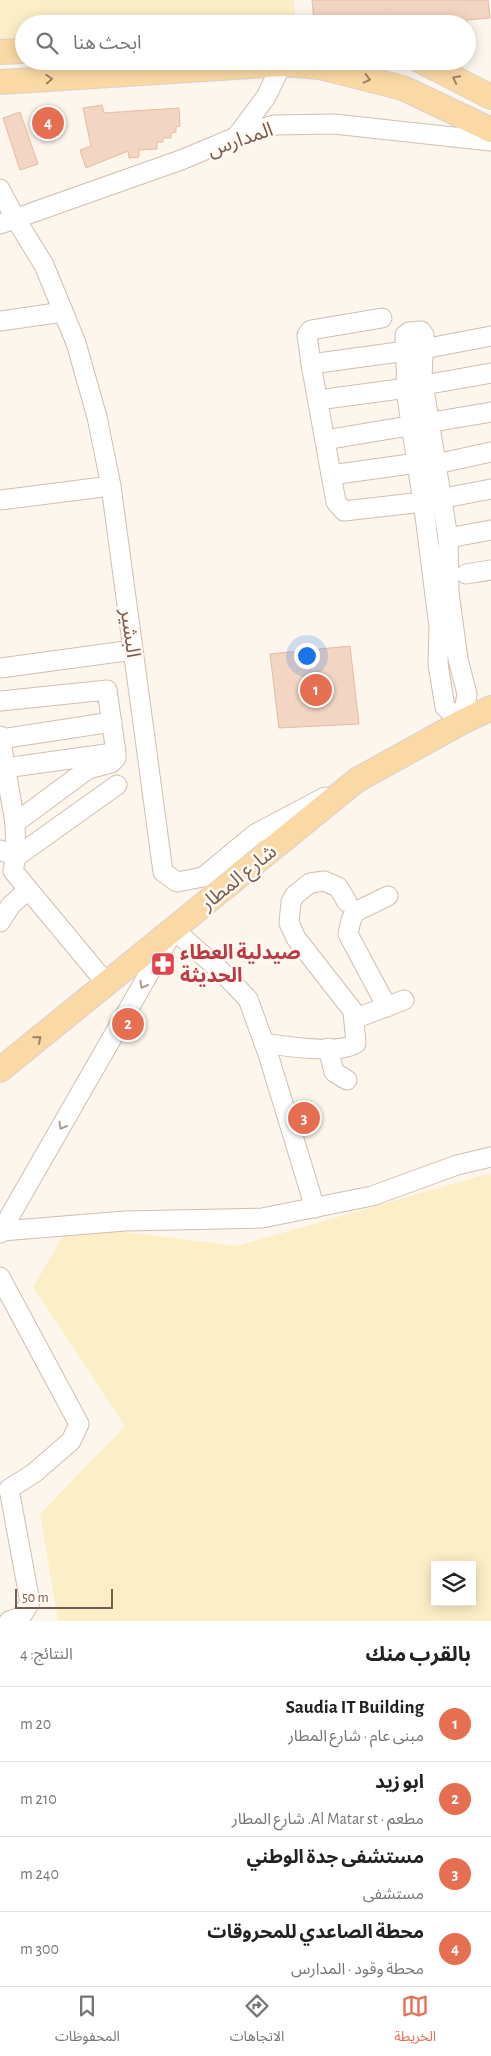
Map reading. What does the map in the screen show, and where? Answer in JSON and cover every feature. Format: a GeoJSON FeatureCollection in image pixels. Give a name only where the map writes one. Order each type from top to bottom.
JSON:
{"type":"FeatureCollection","features":[{"type":"Feature","properties":{"kind":"main road"},"geometry":{"type":"LineString","coordinates":[[0,52],[15,51]]}},
{"type":"Feature","properties":{"kind":"main road"},"geometry":{"type":"LineString","coordinates":[[0,82],[188,70]]}},
{"type":"Feature","properties":{"kind":"main road"},"geometry":{"type":"LineString","coordinates":[[332,70],[403,88],[491,130]]}},
{"type":"Feature","properties":{"kind":"main road"},"geometry":{"type":"LineString","coordinates":[[438,70],[491,97]]}},
{"type":"Feature","properties":{"kind":"main road"},"geometry":{"type":"LineString","coordinates":[[462,722],[491,702]]}},
{"type":"Feature","properties":{"kind":"main road","name":"شارع المطار"},"geometry":{"type":"LineString","coordinates":[[0,1070],[357,780],[491,708]]}},
{"type":"Feature","properties":{"kind":"street"},"geometry":{"type":"LineString","coordinates":[[236,137],[266,97],[279,70]]}},
{"type":"Feature","properties":{"kind":"street","name":"المدارس"},"geometry":{"type":"LineString","coordinates":[[8,221],[181,160],[236,137],[274,125],[334,124],[491,141]]}},
{"type":"Feature","properties":{"kind":"street","name":"البشير"},"geometry":{"type":"LineString","coordinates":[[0,189],[8,221],[44,265],[76,343],[97,417],[111,486],[163,872],[177,882],[203,878],[254,834],[357,780]]}},
{"type":"Feature","properties":{"kind":"street"},"geometry":{"type":"LineString","coordinates":[[0,321],[63,312]]}},
{"type":"Feature","properties":{"kind":"street"},"geometry":{"type":"LineString","coordinates":[[382,318],[311,330],[307,335],[336,502],[344,511],[432,500],[491,489]]}},
{"type":"Feature","properties":{"kind":"street"},"geometry":{"type":"LineString","coordinates":[[311,364],[414,350],[491,336]]}},
{"type":"Feature","properties":{"kind":"street"},"geometry":{"type":"LineString","coordinates":[[414,350],[415,386],[432,500],[442,593],[466,694],[462,722]]}},
{"type":"Feature","properties":{"kind":"street"},"geometry":{"type":"LineString","coordinates":[[318,400],[491,373]]}},
{"type":"Feature","properties":{"kind":"street"},"geometry":{"type":"LineString","coordinates":[[325,440],[491,412]]}},
{"type":"Feature","properties":{"kind":"street"},"geometry":{"type":"LineString","coordinates":[[331,475],[426,463],[491,452]]}},
{"type":"Feature","properties":{"kind":"street"},"geometry":{"type":"LineString","coordinates":[[0,500],[111,486]]}},
{"type":"Feature","properties":{"kind":"street"},"geometry":{"type":"LineString","coordinates":[[432,500],[448,538],[439,627],[438,664],[446,707],[462,722]]}},
{"type":"Feature","properties":{"kind":"street"},"geometry":{"type":"LineString","coordinates":[[448,538],[491,530]]}},
{"type":"Feature","properties":{"kind":"street"},"geometry":{"type":"LineString","coordinates":[[466,574],[491,570]]}},
{"type":"Feature","properties":{"kind":"street"},"geometry":{"type":"LineString","coordinates":[[0,668],[133,650]]}},
{"type":"Feature","properties":{"kind":"street"},"geometry":{"type":"LineString","coordinates":[[438,664],[458,659]]}},
{"type":"Feature","properties":{"kind":"street"},"geometry":{"type":"LineString","coordinates":[[0,701],[107,690],[116,753],[116,758],[111,763],[88,769],[15,823]]}},
{"type":"Feature","properties":{"kind":"street"},"geometry":{"type":"LineString","coordinates":[[106,983],[13,871],[8,854],[15,823],[0,737],[112,722]]}},
{"type":"Feature","properties":{"kind":"street"},"geometry":{"type":"LineString","coordinates":[[6,768],[116,753]]}},
{"type":"Feature","properties":{"kind":"street"},"geometry":{"type":"LineString","coordinates":[[8,854],[117,785]]}},
{"type":"Feature","properties":{"kind":"street"},"geometry":{"type":"LineString","coordinates":[[264,1043],[300,1048],[328,1048],[354,1045],[356,1041],[352,1011],[296,938],[289,923],[291,902],[295,895],[310,883],[316,881],[330,882],[341,889],[347,902]]}},
{"type":"Feature","properties":{"kind":"street"},"geometry":{"type":"LineString","coordinates":[[0,922],[11,905],[28,890]]}},
{"type":"Feature","properties":{"kind":"street"},"geometry":{"type":"LineString","coordinates":[[386,1007],[348,934],[355,912],[388,896]]}},
{"type":"Feature","properties":{"kind":"street"},"geometry":{"type":"LineString","coordinates":[[1,1232],[175,929],[246,995],[264,1043],[315,1208]]}},
{"type":"Feature","properties":{"kind":"street"},"geometry":{"type":"LineString","coordinates":[[354,1019],[404,1000]]}},
{"type":"Feature","properties":{"kind":"street"},"geometry":{"type":"LineString","coordinates":[[328,1048],[334,1072],[347,1080]]}},
{"type":"Feature","properties":{"kind":"street"},"geometry":{"type":"LineString","coordinates":[[1,1232],[124,1221],[262,1218],[372,1196],[457,1165],[491,1157]]}},
{"type":"Feature","properties":{"kind":"street"},"geometry":{"type":"LineString","coordinates":[[0,1277],[79,1424],[71,1441],[34,1473],[5,1490],[30,1602],[21,1617],[9,1621]]}},
{"type":"Feature","properties":{"kind":"sand"},"geometry":{"type":"Polygon","coordinates":[[[0,0],[294,0],[295,15],[15,15],[15,43],[0,44],[0,0]]]}},
{"type":"Feature","properties":{"kind":"sand"},"geometry":{"type":"Polygon","coordinates":[[[491,1173],[491,1621],[58,1621],[40,1514],[125,1426],[33,1287],[70,1225],[237,1246],[491,1173]]]}},
{"type":"Feature","properties":{"kind":"building"},"geometry":{"type":"Polygon","coordinates":[[[312,0],[488,0],[490,18],[476,19],[476,15],[313,15],[312,0]]]}},
{"type":"Feature","properties":{"kind":"building"},"geometry":{"type":"Polygon","coordinates":[[[102,105],[104,113],[179,108],[180,126],[176,127],[176,132],[171,133],[171,138],[163,138],[163,142],[157,142],[157,149],[139,150],[139,157],[129,158],[128,151],[86,168],[80,150],[91,146],[83,108],[102,105]]]}},
{"type":"Feature","properties":{"kind":"building"},"geometry":{"type":"Polygon","coordinates":[[[20,112],[38,164],[20,170],[3,118],[20,112]]]}},
{"type":"Feature","properties":{"kind":"building"},"geometry":{"type":"Polygon","coordinates":[[[350,646],[359,724],[279,728],[270,654],[350,646]]]}},
{"type":"Feature","properties":{"kind":"place","name":"محطة الصاعدي للمحروقات"},"geometry":{"type":"Point","coordinates":[48,123]}},
{"type":"Feature","properties":{"kind":"place","name":"Saudia IT Building"},"geometry":{"type":"Point","coordinates":[316,690]}},
{"type":"Feature","properties":{"kind":"place","name":"صيدلية العطاء الحديثة"},"geometry":{"type":"Point","coordinates":[163,964]}},
{"type":"Feature","properties":{"kind":"place","name":"ابو زيد"},"geometry":{"type":"Point","coordinates":[128,1024]}},
{"type":"Feature","properties":{"kind":"place","name":"مستشفى جدة الوطني"},"geometry":{"type":"Point","coordinates":[304,1118]}}]}
